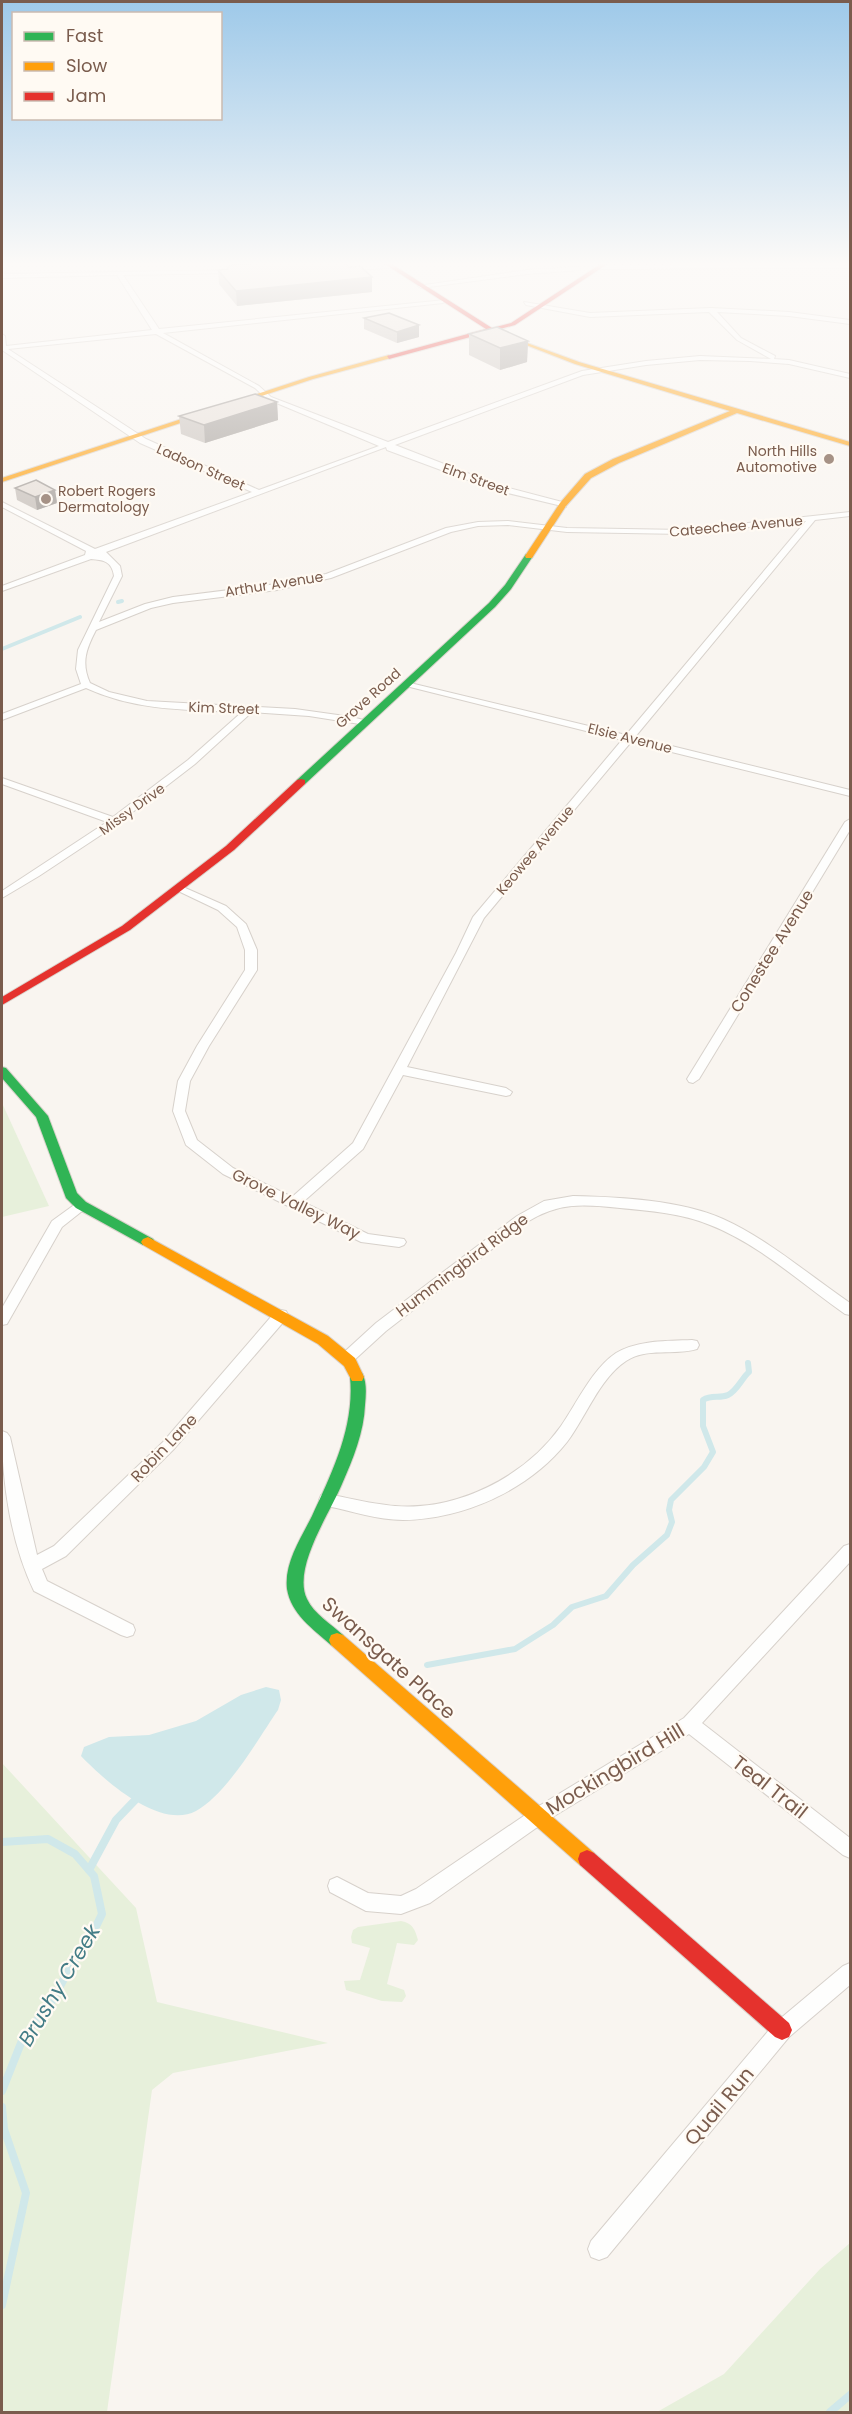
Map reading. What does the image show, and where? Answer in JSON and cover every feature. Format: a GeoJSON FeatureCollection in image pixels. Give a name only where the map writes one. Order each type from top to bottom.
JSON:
{"type":"FeatureCollection","features":[{"type":"Feature","properties":{"kind":"main road"},"geometry":{"type":"LineString","coordinates":[[2,480],[264,393],[332,374]]}},
{"type":"Feature","properties":{"kind":"main road"},"geometry":{"type":"LineString","coordinates":[[613,374],[850,444]]}},
{"type":"Feature","properties":{"kind":"main road","name":"Grove Road"},"geometry":{"type":"LineString","coordinates":[[2,1002],[126,928],[230,848],[409,684],[500,596],[563,505],[588,476],[605,466],[737,410]]}},
{"type":"Feature","properties":{"kind":"main road"},"geometry":{"type":"LineString","coordinates":[[2,987],[15,995]]}},
{"type":"Feature","properties":{"kind":"main road","name":"Swansgate Place"},"geometry":{"type":"LineString","coordinates":[[2,1071],[42,1116],[71,1195],[81,1205],[323,1340],[356,1370],[360,1384],[359,1401],[351,1434],[327,1500],[299,1561],[298,1599],[311,1617],[540,1815],[782,2030]]}},
{"type":"Feature","properties":{"kind":"street","name":"Ladson Street"},"geometry":{"type":"LineString","coordinates":[[41,374],[136,436],[260,493]]}},
{"type":"Feature","properties":{"kind":"street","name":"Elm Street"},"geometry":{"type":"LineString","coordinates":[[230,374],[270,398],[386,446],[498,488],[563,505]]}},
{"type":"Feature","properties":{"kind":"street"},"geometry":{"type":"LineString","coordinates":[[2,589],[584,374]]}},
{"type":"Feature","properties":{"kind":"street"},"geometry":{"type":"LineString","coordinates":[[2,504],[115,564],[118,568],[118,576],[92,628],[79,662],[80,673],[86,685],[2,717]]}},
{"type":"Feature","properties":{"kind":"street","name":"Cateechee Avenue"},"geometry":{"type":"LineString","coordinates":[[549,527],[684,532],[850,514]]}},
{"type":"Feature","properties":{"kind":"street","name":"Keowee Avenue"},"geometry":{"type":"LineString","coordinates":[[295,1202],[358,1146],[479,917],[812,519]]}},
{"type":"Feature","properties":{"kind":"street","name":"Arthur Avenue"},"geometry":{"type":"LineString","coordinates":[[92,628],[148,606],[172,600],[210,593],[277,587],[328,576],[462,526],[496,523],[549,527]]}},
{"type":"Feature","properties":{"kind":"street","name":"Elsie Avenue"},"geometry":{"type":"LineString","coordinates":[[409,684],[850,793]]}},
{"type":"Feature","properties":{"kind":"street","name":"Kim Street"},"geometry":{"type":"LineString","coordinates":[[86,685],[104,695],[141,705],[250,709],[316,714],[366,722]]}},
{"type":"Feature","properties":{"kind":"street","name":"Missy Drive"},"geometry":{"type":"LineString","coordinates":[[2,895],[117,822],[190,765],[250,709]]}},
{"type":"Feature","properties":{"kind":"street"},"geometry":{"type":"LineString","coordinates":[[2,781],[117,822]]}},
{"type":"Feature","properties":{"kind":"street","name":"Conestee Avenue"},"geometry":{"type":"LineString","coordinates":[[693,1079],[850,822]]}},
{"type":"Feature","properties":{"kind":"street","name":"Grove Valley Way"},"geometry":{"type":"LineString","coordinates":[[178,889],[222,908],[242,926],[251,950],[251,970],[203,1046],[184,1081],[179,1111],[191,1142],[228,1171],[295,1202],[366,1239],[399,1242]]}},
{"type":"Feature","properties":{"kind":"street"},"geometry":{"type":"LineString","coordinates":[[400,1070],[506,1092]]}},
{"type":"Feature","properties":{"kind":"street","name":"Hummingbird Ridge"},"geometry":{"type":"LineString","coordinates":[[346,1359],[381,1326],[522,1219],[538,1208],[557,1202],[576,1200],[679,1212],[716,1222],[761,1249],[850,1310]]}},
{"type":"Feature","properties":{"kind":"street"},"geometry":{"type":"LineString","coordinates":[[2,1320],[57,1224],[81,1205]]}},
{"type":"Feature","properties":{"kind":"street","name":"Robin Lane"},"geometry":{"type":"LineString","coordinates":[[32,1566],[60,1551],[168,1446],[281,1315]]}},
{"type":"Feature","properties":{"kind":"street"},"geometry":{"type":"LineString","coordinates":[[327,1500],[401,1513],[440,1510],[489,1494],[524,1474],[559,1439],[620,1358],[641,1350],[692,1345]]}},
{"type":"Feature","properties":{"kind":"street"},"geometry":{"type":"LineString","coordinates":[[2,1437],[32,1566],[40,1586],[128,1630]]}},
{"type":"Feature","properties":{"kind":"street","name":"Mockingbird Hill"},"geometry":{"type":"LineString","coordinates":[[337,1886],[366,1902],[401,1905],[423,1896],[540,1815],[690,1724],[850,1551]]}},
{"type":"Feature","properties":{"kind":"street","name":"Teal Trail"},"geometry":{"type":"LineString","coordinates":[[690,1724],[850,1849]]}},
{"type":"Feature","properties":{"kind":"street","name":"Quail Run"},"geometry":{"type":"LineString","coordinates":[[599,2249],[782,2030],[850,1973]]}},
{"type":"Feature","properties":{"kind":"green space"},"geometry":{"type":"Polygon","coordinates":[[[2,1103],[49,1206],[2,1217],[2,1103]]]}},
{"type":"Feature","properties":{"kind":"green space"},"geometry":{"type":"Polygon","coordinates":[[[2,1763],[136,1908],[157,2002],[328,2043],[173,2073],[152,2090],[107,2412],[2,2412],[2,1763]]]}},
{"type":"Feature","properties":{"kind":"green space"},"geometry":{"type":"Polygon","coordinates":[[[401,1921],[413,1928],[418,1940],[414,1945],[397,1943],[387,1984],[404,1990],[406,1996],[402,2002],[382,2001],[346,1990],[344,1981],[360,1980],[370,1948],[352,1943],[353,1930],[358,1927],[401,1921]]]}},
{"type":"Feature","properties":{"kind":"green space"},"geometry":{"type":"Polygon","coordinates":[[[850,2243],[850,2412],[657,2412],[724,2374],[820,2269],[850,2243]]]}},
{"type":"Feature","properties":{"kind":"water"},"geometry":{"type":"Polygon","coordinates":[[[266,1687],[279,1690],[281,1700],[278,1710],[230,1779],[208,1803],[196,1811],[182,1815],[166,1814],[150,1809],[118,1789],[81,1756],[84,1747],[109,1737],[149,1735],[196,1721],[241,1695],[266,1687]]]}},
{"type":"Feature","properties":{"kind":"building"},"geometry":{"type":"Polygon","coordinates":[[[255,394],[277,402],[204,425],[179,416],[255,394]]]}},
{"type":"Feature","properties":{"kind":"building"},"geometry":{"type":"Polygon","coordinates":[[[36,480],[55,490],[35,497],[15,488],[36,480]]]}},
{"type":"Feature","properties":{"kind":"waterway"},"geometry":{"type":"LineString","coordinates":[[118,602],[122,601]]}},
{"type":"Feature","properties":{"kind":"waterway"},"geometry":{"type":"LineString","coordinates":[[2,649],[80,617]]}},
{"type":"Feature","properties":{"kind":"waterway"},"geometry":{"type":"LineString","coordinates":[[427,1665],[515,1649],[553,1625],[572,1607],[606,1596],[633,1565],[667,1535],[672,1522],[669,1510],[671,1500],[704,1467],[713,1452],[703,1426],[703,1400],[731,1393],[749,1372],[748,1363]]}},
{"type":"Feature","properties":{"kind":"waterway"},"geometry":{"type":"LineString","coordinates":[[89,1870],[116,1820],[139,1796]]}},
{"type":"Feature","properties":{"kind":"waterway","name":"Brushy Creek"},"geometry":{"type":"LineString","coordinates":[[2,1842],[48,1839],[75,1854],[94,1876],[102,1914],[88,1943],[72,1964],[52,2001],[23,2038],[2,2091]]}},
{"type":"Feature","properties":{"kind":"waterway","name":"Brushy Creek"},"geometry":{"type":"LineString","coordinates":[[2,2107],[4,2129],[26,2193],[2,2305]]}},
{"type":"Feature","properties":{"kind":"waterway"},"geometry":{"type":"LineString","coordinates":[[830,2412],[850,2395]]}},
{"type":"Feature","properties":{"kind":"traffic: fast"},"geometry":{"type":"LineString","coordinates":[[301,782],[492,605],[508,587],[529,556]]}},
{"type":"Feature","properties":{"kind":"traffic: fast"},"geometry":{"type":"LineString","coordinates":[[2,1071],[42,1116],[71,1195],[81,1205],[148,1242]]}},
{"type":"Feature","properties":{"kind":"traffic: fast"},"geometry":{"type":"LineString","coordinates":[[337,1640],[302,1606],[295,1578],[301,1555],[349,1446],[358,1410],[357,1377]]}},
{"type":"Feature","properties":{"kind":"traffic: slow"},"geometry":{"type":"LineString","coordinates":[[2,480],[327,374]]}},
{"type":"Feature","properties":{"kind":"traffic: slow"},"geometry":{"type":"LineString","coordinates":[[613,374],[850,444]]}},
{"type":"Feature","properties":{"kind":"traffic: slow"},"geometry":{"type":"LineString","coordinates":[[529,556],[563,505],[588,476],[616,461],[737,410]]}},
{"type":"Feature","properties":{"kind":"traffic: slow"},"geometry":{"type":"LineString","coordinates":[[148,1242],[323,1340],[350,1362],[357,1377]]}},
{"type":"Feature","properties":{"kind":"traffic: slow"},"geometry":{"type":"LineString","coordinates":[[337,1640],[587,1859]]}},
{"type":"Feature","properties":{"kind":"traffic: jam"},"geometry":{"type":"LineString","coordinates":[[2,1002],[126,928],[230,848],[301,782]]}},
{"type":"Feature","properties":{"kind":"traffic: jam"},"geometry":{"type":"LineString","coordinates":[[587,1859],[782,2030]]}},
{"type":"Feature","properties":{"kind":"place","name":"North Hills Automotive"},"geometry":{"type":"Point","coordinates":[829,459]}},
{"type":"Feature","properties":{"kind":"place","name":"Robert Rogers Dermatology"},"geometry":{"type":"Point","coordinates":[46,499]}}]}
